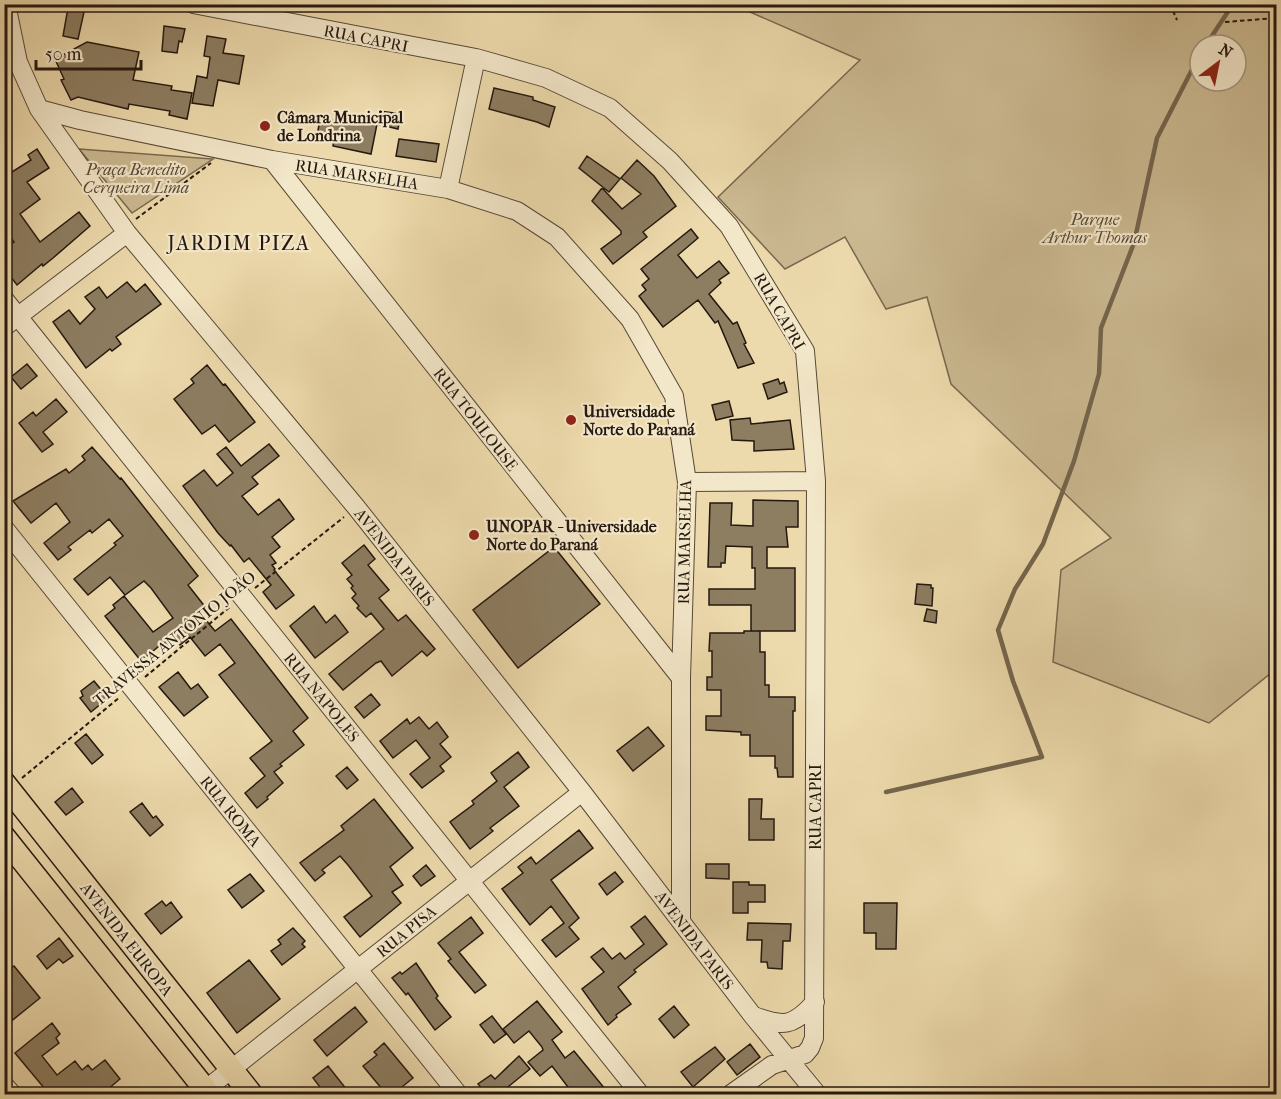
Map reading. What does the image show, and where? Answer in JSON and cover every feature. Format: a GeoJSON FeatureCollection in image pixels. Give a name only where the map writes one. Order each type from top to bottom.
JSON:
{"type":"FeatureCollection","features":[{"type":"Feature","properties":{"kind":"main road","name":"AVENIDA EUROPA"},"geometry":{"type":"LineString","coordinates":[[6,788],[251,1095]]}},
{"type":"Feature","properties":{"kind":"main road","name":"AVENIDA EUROPA"},"geometry":{"type":"LineString","coordinates":[[4,837],[207,1092]]}},
{"type":"Feature","properties":{"kind":"street","name":"AVENIDA PARIS"},"geometry":{"type":"LineString","coordinates":[[6,4],[18,62],[39,109],[125,231],[356,507],[582,792],[753,1016],[817,1095]]}},
{"type":"Feature","properties":{"kind":"street","name":"RUA CAPRI"},"geometry":{"type":"LineString","coordinates":[[192,4],[476,58],[546,78],[610,108],[670,161],[729,226],[805,351],[816,481],[814,1038],[810,1048],[799,1058],[772,1065],[731,1095]]}},
{"type":"Feature","properties":{"kind":"street"},"geometry":{"type":"LineString","coordinates":[[448,189],[476,58]]}},
{"type":"Feature","properties":{"kind":"street","name":"RUA MARSELHA"},"geometry":{"type":"LineString","coordinates":[[39,109],[80,120],[272,160],[448,189],[517,211],[557,237],[630,319],[674,396],[687,482],[681,678],[681,921]]}},
{"type":"Feature","properties":{"kind":"street","name":"RUA TOULOUSE"},"geometry":{"type":"LineString","coordinates":[[272,160],[681,678]]}},
{"type":"Feature","properties":{"kind":"street"},"geometry":{"type":"LineString","coordinates":[[11,322],[125,231]]}},
{"type":"Feature","properties":{"kind":"street","name":"RUA NAPOLES"},"geometry":{"type":"LineString","coordinates":[[4,298],[11,322],[242,597],[640,1095]]}},
{"type":"Feature","properties":{"kind":"street"},"geometry":{"type":"LineString","coordinates":[[687,482],[816,481]]}},
{"type":"Feature","properties":{"kind":"street","name":"RUA ROMA"},"geometry":{"type":"LineString","coordinates":[[4,528],[458,1095]]}},
{"type":"Feature","properties":{"kind":"street","name":"RUA PISA"},"geometry":{"type":"LineString","coordinates":[[207,1092],[357,969],[582,792]]}},
{"type":"Feature","properties":{"kind":"street"},"geometry":{"type":"LineString","coordinates":[[753,1016],[785,1024],[795,1020],[814,1002]]}},
{"type":"Feature","properties":{"kind":"street"},"geometry":{"type":"LineString","coordinates":[[5,1087],[12,1095]]}},
{"type":"Feature","properties":{"kind":"path"},"geometry":{"type":"LineString","coordinates":[[1170,4],[1177,20]]}},
{"type":"Feature","properties":{"kind":"path"},"geometry":{"type":"LineString","coordinates":[[1225,22],[1276,18]]}},
{"type":"Feature","properties":{"kind":"path"},"geometry":{"type":"LineString","coordinates":[[125,231],[228,151]]}},
{"type":"Feature","properties":{"kind":"path","name":"TRAVESSA ANTÔNIO JOÃO"},"geometry":{"type":"LineString","coordinates":[[6,788],[356,507]]}},
{"type":"Feature","properties":{"kind":"green space","name":"Parque Arthur Thomas"},"geometry":{"type":"Polygon","coordinates":[[[734,5],[1276,5],[1276,669],[1209,723],[1053,662],[1061,570],[1111,538],[951,384],[927,297],[886,309],[845,237],[785,269],[718,197],[860,60],[734,5]]]}},
{"type":"Feature","properties":{"kind":"green space","name":"Praça Benedito Cerqueira Lima"},"geometry":{"type":"Polygon","coordinates":[[[79,149],[213,159],[132,213],[79,149]]]}},
{"type":"Feature","properties":{"kind":"building"},"geometry":{"type":"Polygon","coordinates":[[[68,8],[84,12],[78,39],[63,36],[68,8]]]}},
{"type":"Feature","properties":{"kind":"building"},"geometry":{"type":"Polygon","coordinates":[[[164,26],[185,29],[182,42],[179,41],[177,53],[162,51],[164,26]]]}},
{"type":"Feature","properties":{"kind":"building"},"geometry":{"type":"Polygon","coordinates":[[[207,36],[226,39],[223,53],[244,56],[239,84],[218,80],[213,106],[192,103],[197,76],[207,78],[210,57],[204,56],[207,36]]]}},
{"type":"Feature","properties":{"kind":"building"},"geometry":{"type":"Polygon","coordinates":[[[87,42],[139,52],[133,80],[172,86],[171,90],[192,93],[187,119],[169,115],[170,111],[129,104],[128,109],[78,97],[71,100],[61,80],[64,79],[55,59],[87,42]]]}},
{"type":"Feature","properties":{"kind":"building"},"geometry":{"type":"Polygon","coordinates":[[[494,88],[533,97],[533,100],[555,107],[549,127],[489,109],[494,88]]]}},
{"type":"Feature","properties":{"kind":"building"},"geometry":{"type":"Polygon","coordinates":[[[379,111],[401,114],[398,129],[377,124],[379,111]]]}},
{"type":"Feature","properties":{"kind":"building"},"geometry":{"type":"Polygon","coordinates":[[[320,119],[377,124],[371,154],[333,146],[334,139],[317,136],[320,119]]]}},
{"type":"Feature","properties":{"kind":"building"},"geometry":{"type":"Polygon","coordinates":[[[399,139],[439,144],[436,162],[396,156],[399,139]]]}},
{"type":"Feature","properties":{"kind":"building"},"geometry":{"type":"Polygon","coordinates":[[[37,149],[49,168],[27,182],[40,199],[20,214],[40,242],[79,212],[90,226],[17,285],[4,268],[4,249],[14,242],[4,228],[4,177],[31,160],[28,155],[37,149]]]}},
{"type":"Feature","properties":{"kind":"building"},"geometry":{"type":"Polygon","coordinates":[[[587,156],[620,179],[609,192],[579,168],[587,156]]]}},
{"type":"Feature","properties":{"kind":"building"},"geometry":{"type":"Polygon","coordinates":[[[637,160],[654,176],[676,206],[643,232],[647,237],[613,264],[601,249],[621,234],[621,231],[592,201],[602,188],[622,209],[641,194],[621,178],[637,160]]]}},
{"type":"Feature","properties":{"kind":"building"},"geometry":{"type":"Polygon","coordinates":[[[691,229],[698,238],[678,255],[697,278],[719,261],[729,273],[719,280],[721,283],[709,294],[733,324],[737,322],[746,343],[744,344],[754,363],[738,368],[718,321],[715,323],[698,300],[663,327],[639,296],[646,290],[642,285],[649,279],[641,269],[691,229]]]}},
{"type":"Feature","properties":{"kind":"building"},"geometry":{"type":"Polygon","coordinates":[[[127,282],[136,292],[145,284],[161,304],[116,337],[121,344],[112,351],[110,349],[86,368],[53,322],[69,310],[80,324],[95,309],[85,297],[99,287],[107,298],[127,282]]]}},
{"type":"Feature","properties":{"kind":"building"},"geometry":{"type":"Polygon","coordinates":[[[27,364],[37,376],[21,389],[11,377],[27,364]]]}},
{"type":"Feature","properties":{"kind":"building"},"geometry":{"type":"Polygon","coordinates":[[[207,365],[255,422],[229,442],[215,425],[202,434],[174,399],[194,383],[191,379],[207,365]]]}},
{"type":"Feature","properties":{"kind":"building"},"geometry":{"type":"Polygon","coordinates":[[[778,379],[780,384],[784,382],[787,392],[768,399],[763,384],[778,379]]]}},
{"type":"Feature","properties":{"kind":"building"},"geometry":{"type":"Polygon","coordinates":[[[56,399],[67,412],[43,432],[53,444],[42,452],[19,423],[33,412],[36,416],[56,399]]]}},
{"type":"Feature","properties":{"kind":"building"},"geometry":{"type":"Polygon","coordinates":[[[729,401],[733,416],[716,420],[712,405],[729,401]]]}},
{"type":"Feature","properties":{"kind":"building"},"geometry":{"type":"Polygon","coordinates":[[[750,418],[751,424],[790,420],[794,449],[754,451],[754,441],[732,440],[730,420],[750,418]]]}},
{"type":"Feature","properties":{"kind":"building"},"geometry":{"type":"Polygon","coordinates":[[[269,444],[279,456],[252,477],[258,484],[242,496],[258,515],[279,499],[294,519],[272,537],[280,547],[270,555],[276,563],[272,565],[294,595],[276,609],[263,592],[271,585],[249,558],[244,562],[218,533],[183,486],[204,470],[217,486],[233,473],[217,454],[226,447],[241,466],[269,444]]]}},
{"type":"Feature","properties":{"kind":"building"},"geometry":{"type":"Polygon","coordinates":[[[92,447],[121,478],[198,576],[188,585],[206,608],[200,613],[215,631],[231,619],[308,718],[293,731],[304,745],[280,764],[282,766],[274,772],[283,783],[257,808],[245,793],[265,776],[250,758],[272,741],[219,675],[235,663],[220,644],[205,656],[190,637],[180,645],[178,642],[169,649],[164,642],[141,661],[105,616],[124,596],[153,632],[173,618],[151,588],[144,581],[125,595],[110,577],[88,595],[74,579],[116,545],[114,543],[123,536],[109,519],[92,533],[90,530],[68,547],[71,550],[58,560],[44,543],[70,522],[56,503],[31,523],[13,501],[66,469],[69,473],[85,460],[82,456],[92,447]]]}},
{"type":"Feature","properties":{"kind":"building"},"geometry":{"type":"Polygon","coordinates":[[[753,500],[798,501],[798,527],[786,527],[788,547],[767,547],[767,568],[795,568],[795,631],[751,631],[751,605],[709,605],[709,589],[755,589],[752,547],[726,546],[725,563],[721,563],[721,567],[708,567],[710,503],[732,503],[731,525],[753,526],[753,500]]]}},
{"type":"Feature","properties":{"kind":"building"},"geometry":{"type":"Polygon","coordinates":[[[364,545],[375,559],[368,565],[389,590],[379,598],[398,621],[406,615],[435,649],[427,656],[422,651],[392,676],[381,661],[376,663],[343,690],[329,674],[384,629],[371,613],[366,617],[357,608],[359,606],[352,598],[356,594],[347,579],[352,575],[342,563],[364,545]]]}},
{"type":"Feature","properties":{"kind":"building"},"geometry":{"type":"Polygon","coordinates":[[[554,547],[600,604],[518,668],[473,610],[554,547]]]}},
{"type":"Feature","properties":{"kind":"building"},"geometry":{"type":"Polygon","coordinates":[[[917,584],[931,585],[933,588],[932,606],[915,604],[917,584]]]}},
{"type":"Feature","properties":{"kind":"building"},"geometry":{"type":"Polygon","coordinates":[[[314,606],[326,623],[335,615],[348,632],[315,658],[290,626],[314,606]]]}},
{"type":"Feature","properties":{"kind":"building"},"geometry":{"type":"Polygon","coordinates":[[[927,609],[937,611],[936,623],[924,621],[927,609]]]}},
{"type":"Feature","properties":{"kind":"building"},"geometry":{"type":"Polygon","coordinates":[[[744,631],[760,631],[760,652],[765,652],[765,685],[769,685],[769,697],[795,697],[793,777],[778,777],[775,756],[750,756],[750,735],[741,735],[741,732],[706,730],[706,716],[721,716],[721,690],[707,690],[707,677],[712,677],[712,651],[709,651],[710,633],[744,633],[744,631]]]}},
{"type":"Feature","properties":{"kind":"building"},"geometry":{"type":"Polygon","coordinates":[[[178,672],[191,689],[198,684],[208,697],[184,716],[159,687],[178,672]]]}},
{"type":"Feature","properties":{"kind":"building"},"geometry":{"type":"Polygon","coordinates":[[[94,681],[108,698],[91,712],[80,698],[83,696],[81,691],[94,681]]]}},
{"type":"Feature","properties":{"kind":"building"},"geometry":{"type":"Polygon","coordinates":[[[371,694],[380,705],[364,718],[355,707],[371,694]]]}},
{"type":"Feature","properties":{"kind":"building"},"geometry":{"type":"Polygon","coordinates":[[[419,717],[429,729],[437,722],[448,737],[440,744],[451,757],[440,766],[444,771],[422,788],[410,774],[430,758],[416,740],[393,758],[380,741],[407,719],[410,724],[419,717]]]}},
{"type":"Feature","properties":{"kind":"building"},"geometry":{"type":"Polygon","coordinates":[[[648,727],[664,746],[633,771],[617,751],[648,727]]]}},
{"type":"Feature","properties":{"kind":"building"},"geometry":{"type":"Polygon","coordinates":[[[86,734],[103,755],[92,764],[75,743],[86,734]]]}},
{"type":"Feature","properties":{"kind":"building"},"geometry":{"type":"Polygon","coordinates":[[[518,752],[529,767],[504,787],[519,806],[490,828],[493,831],[470,849],[450,822],[474,804],[472,801],[497,781],[491,773],[518,752]]]}},
{"type":"Feature","properties":{"kind":"building"},"geometry":{"type":"Polygon","coordinates":[[[347,767],[358,780],[347,789],[336,776],[347,767]]]}},
{"type":"Feature","properties":{"kind":"building"},"geometry":{"type":"Polygon","coordinates":[[[72,788],[83,802],[66,815],[55,802],[72,788]]]}},
{"type":"Feature","properties":{"kind":"building"},"geometry":{"type":"Polygon","coordinates":[[[374,799],[413,848],[390,867],[403,885],[392,892],[401,903],[360,937],[344,917],[372,896],[348,865],[340,856],[322,870],[325,873],[315,881],[300,863],[344,830],[341,826],[374,799]]]}},
{"type":"Feature","properties":{"kind":"building"},"geometry":{"type":"Polygon","coordinates":[[[749,799],[762,799],[761,819],[774,819],[774,840],[749,840],[749,799]]]}},
{"type":"Feature","properties":{"kind":"building"},"geometry":{"type":"Polygon","coordinates":[[[142,803],[153,818],[156,816],[163,825],[150,836],[130,812],[142,803]]]}},
{"type":"Feature","properties":{"kind":"building"},"geometry":{"type":"Polygon","coordinates":[[[579,830],[593,848],[551,880],[579,918],[569,927],[579,939],[556,957],[542,940],[564,923],[551,906],[530,925],[502,889],[523,873],[518,867],[531,857],[536,864],[579,830]]]}},
{"type":"Feature","properties":{"kind":"building"},"geometry":{"type":"Polygon","coordinates":[[[706,864],[729,864],[729,879],[706,878],[706,864]]]}},
{"type":"Feature","properties":{"kind":"building"},"geometry":{"type":"Polygon","coordinates":[[[426,865],[435,876],[421,886],[413,876],[426,865]]]}},
{"type":"Feature","properties":{"kind":"building"},"geometry":{"type":"Polygon","coordinates":[[[615,872],[623,882],[607,895],[599,884],[615,872]]]}},
{"type":"Feature","properties":{"kind":"building"},"geometry":{"type":"Polygon","coordinates":[[[250,874],[264,891],[242,908],[228,890],[250,874]]]}},
{"type":"Feature","properties":{"kind":"building"},"geometry":{"type":"Polygon","coordinates":[[[733,882],[765,885],[765,902],[748,902],[748,913],[733,913],[733,882]]]}},
{"type":"Feature","properties":{"kind":"building"},"geometry":{"type":"Polygon","coordinates":[[[162,901],[166,906],[171,902],[182,917],[161,934],[145,914],[162,901]]]}},
{"type":"Feature","properties":{"kind":"building"},"geometry":{"type":"Polygon","coordinates":[[[864,903],[897,903],[896,949],[876,949],[876,933],[864,933],[864,903]]]}},
{"type":"Feature","properties":{"kind":"building"},"geometry":{"type":"Polygon","coordinates":[[[645,916],[667,944],[634,970],[636,972],[618,987],[631,1004],[616,1015],[617,1017],[608,1025],[582,989],[604,972],[591,957],[603,948],[612,959],[620,953],[625,959],[644,944],[631,927],[645,916]]]}},
{"type":"Feature","properties":{"kind":"building"},"geometry":{"type":"Polygon","coordinates":[[[471,917],[483,933],[459,952],[486,985],[475,993],[448,961],[451,959],[438,943],[471,917]]]}},
{"type":"Feature","properties":{"kind":"building"},"geometry":{"type":"Polygon","coordinates":[[[748,923],[791,924],[790,941],[783,941],[782,969],[768,968],[767,962],[761,962],[762,940],[747,940],[748,923]]]}},
{"type":"Feature","properties":{"kind":"building"},"geometry":{"type":"Polygon","coordinates":[[[293,928],[305,941],[302,944],[305,947],[282,965],[271,951],[281,944],[278,940],[293,928]]]}},
{"type":"Feature","properties":{"kind":"building"},"geometry":{"type":"Polygon","coordinates":[[[59,938],[73,956],[63,963],[59,959],[47,969],[37,956],[59,938]]]}},
{"type":"Feature","properties":{"kind":"building"},"geometry":{"type":"Polygon","coordinates":[[[249,960],[280,999],[237,1033],[207,993],[249,960]]]}},
{"type":"Feature","properties":{"kind":"building"},"geometry":{"type":"Polygon","coordinates":[[[416,963],[438,996],[436,998],[451,1017],[435,1030],[408,993],[406,995],[392,978],[400,972],[402,974],[416,963]]]}},
{"type":"Feature","properties":{"kind":"building"},"geometry":{"type":"Polygon","coordinates":[[[14,966],[40,998],[4,1027],[4,973],[14,966]]]}},
{"type":"Feature","properties":{"kind":"building"},"geometry":{"type":"Polygon","coordinates":[[[537,1001],[562,1032],[552,1040],[565,1058],[574,1051],[610,1095],[574,1095],[552,1066],[540,1076],[528,1062],[543,1050],[542,1047],[529,1031],[514,1043],[503,1029],[537,1001]]]}},
{"type":"Feature","properties":{"kind":"building"},"geometry":{"type":"Polygon","coordinates":[[[674,1006],[689,1025],[674,1038],[659,1019],[674,1006]]]}},
{"type":"Feature","properties":{"kind":"building"},"geometry":{"type":"Polygon","coordinates":[[[355,1007],[367,1022],[327,1056],[314,1040],[355,1007]]]}},
{"type":"Feature","properties":{"kind":"building"},"geometry":{"type":"Polygon","coordinates":[[[492,1016],[506,1034],[494,1043],[480,1025],[492,1016]]]}},
{"type":"Feature","properties":{"kind":"building"},"geometry":{"type":"Polygon","coordinates":[[[52,1023],[60,1034],[56,1038],[59,1043],[42,1056],[57,1075],[75,1061],[82,1070],[88,1065],[92,1070],[105,1060],[120,1079],[101,1095],[50,1095],[15,1053],[52,1023]]]}},
{"type":"Feature","properties":{"kind":"building"},"geometry":{"type":"Polygon","coordinates":[[[384,1043],[413,1078],[392,1095],[387,1095],[363,1066],[377,1055],[374,1052],[384,1043]]]}},
{"type":"Feature","properties":{"kind":"building"},"geometry":{"type":"Polygon","coordinates":[[[750,1044],[760,1057],[737,1075],[727,1062],[750,1044]]]}},
{"type":"Feature","properties":{"kind":"building"},"geometry":{"type":"Polygon","coordinates":[[[715,1047],[725,1059],[693,1087],[681,1072],[715,1047]]]}},
{"type":"Feature","properties":{"kind":"building"},"geometry":{"type":"Polygon","coordinates":[[[519,1056],[530,1069],[498,1095],[487,1095],[478,1084],[491,1075],[495,1079],[519,1056]]]}},
{"type":"Feature","properties":{"kind":"building"},"geometry":{"type":"Polygon","coordinates":[[[328,1066],[351,1095],[326,1095],[313,1078],[328,1066]]]}},
{"type":"Feature","properties":{"kind":"waterway"},"geometry":{"type":"LineString","coordinates":[[1214,33],[1233,4]]}},
{"type":"Feature","properties":{"kind":"waterway"},"geometry":{"type":"LineString","coordinates":[[886,792],[1042,757],[1013,681],[998,630],[1015,589],[1043,544],[1074,461],[1099,374],[1101,328],[1134,243],[1157,138],[1188,77]]}},
{"type":"Feature","properties":{"kind":"place","name":"Câmara Municipal de Londrina"},"geometry":{"type":"Point","coordinates":[265,126]}},
{"type":"Feature","properties":{"kind":"place","name":"Universidade Norte do Paraná"},"geometry":{"type":"Point","coordinates":[571,420]}},
{"type":"Feature","properties":{"kind":"place","name":"UNOPAR - Universidade Norte do Paraná"},"geometry":{"type":"Point","coordinates":[474,535]}},
{"type":"Feature","properties":{"kind":"district","name":"JARDIM PIZA"},"geometry":{"type":"Point","coordinates":[239,243]}}]}
